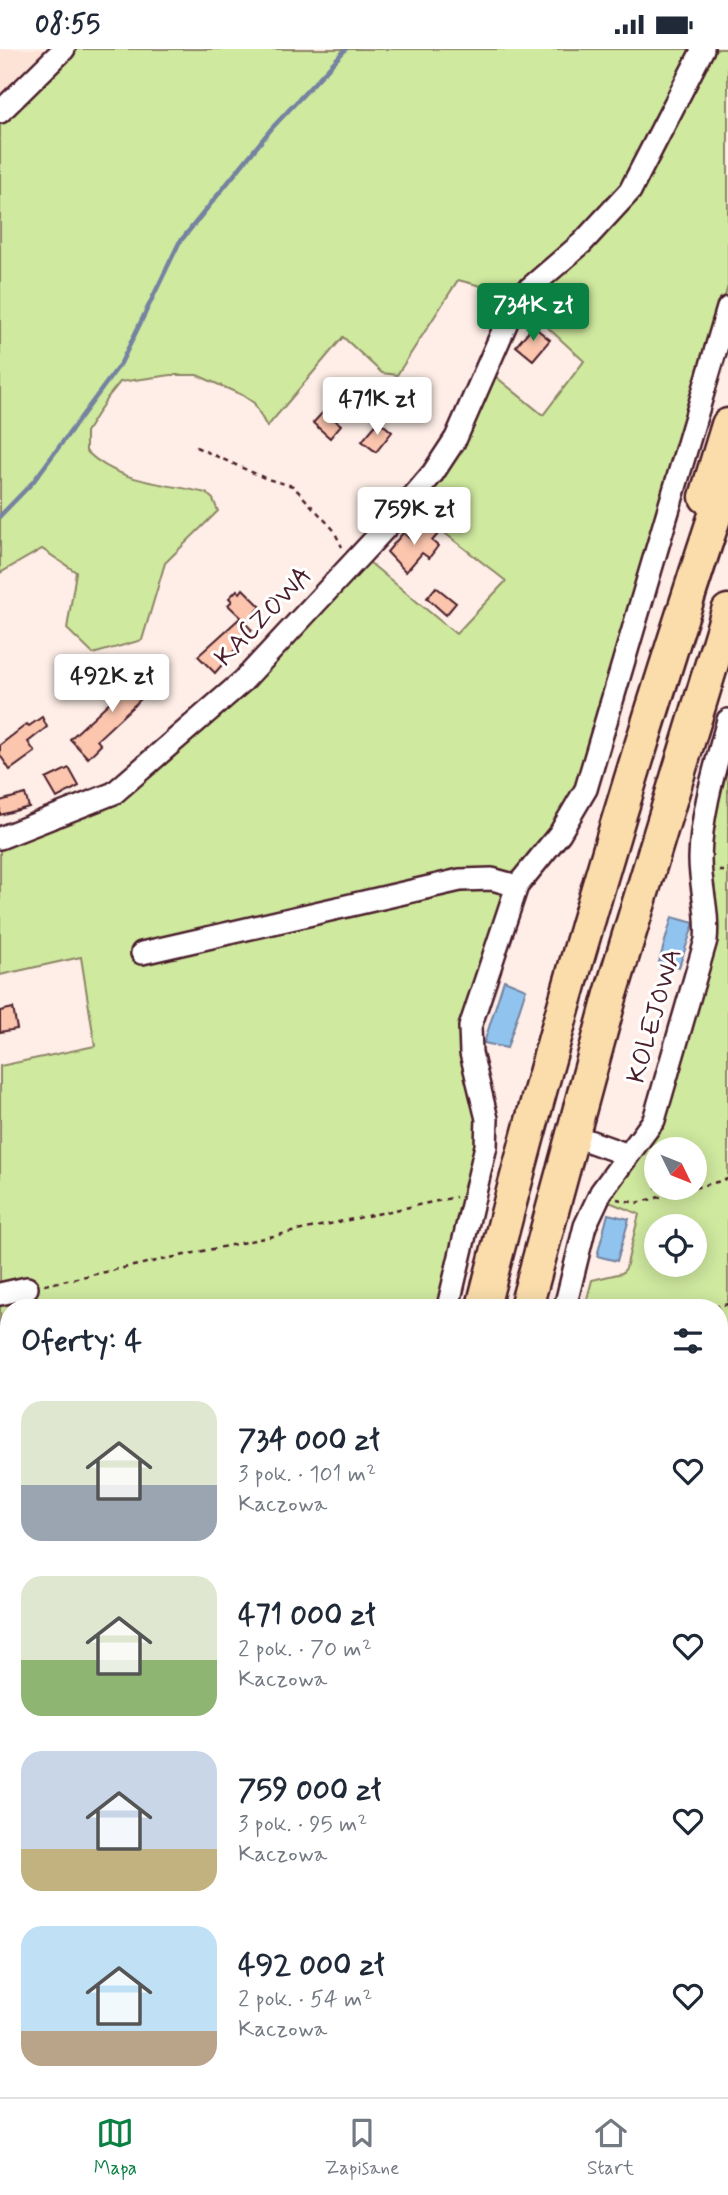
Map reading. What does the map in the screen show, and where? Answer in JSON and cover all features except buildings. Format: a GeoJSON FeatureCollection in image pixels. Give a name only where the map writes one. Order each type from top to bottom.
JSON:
{"type":"FeatureCollection","features":[{"type":"Feature","properties":{"kind":"highway"},"geometry":{"type":"LineString","coordinates":[[675,638],[700,516],[728,425]]}},
{"type":"Feature","properties":{"kind":"highway"},"geometry":{"type":"LineString","coordinates":[[485,1299],[570,984],[675,638],[728,476]]}},
{"type":"Feature","properties":{"kind":"highway"},"geometry":{"type":"LineString","coordinates":[[528,1299],[655,843],[728,611]]}},
{"type":"Feature","properties":{"kind":"street"},"geometry":{"type":"LineString","coordinates":[[0,111],[64,49]]}},
{"type":"Feature","properties":{"kind":"street","name":"KACZOWA"},"geometry":{"type":"LineString","coordinates":[[0,838],[114,793],[243,681],[427,481],[456,437],[517,299],[582,243],[630,191],[703,49]]}},
{"type":"Feature","properties":{"kind":"street"},"geometry":{"type":"LineString","coordinates":[[450,1299],[486,1146],[487,1119],[471,1053],[470,1027],[517,886],[560,833],[586,789],[728,308]]}},
{"type":"Feature","properties":{"kind":"street","name":"KOLEJOWA"},"geometry":{"type":"LineString","coordinates":[[567,1299],[585,1226],[601,1192],[654,1119],[665,1090],[706,940],[708,917],[700,862],[701,832],[728,720]]}},
{"type":"Feature","properties":{"kind":"street"},"geometry":{"type":"LineString","coordinates":[[142,953],[460,880],[492,879],[517,886]]}},
{"type":"Feature","properties":{"kind":"street"},"geometry":{"type":"LineString","coordinates":[[572,1135],[628,1155]]}},
{"type":"Feature","properties":{"kind":"street"},"geometry":{"type":"LineString","coordinates":[[0,1294],[27,1288]]}},
{"type":"Feature","properties":{"kind":"path"},"geometry":{"type":"LineString","coordinates":[[196,447],[267,479],[293,486],[332,529],[352,565]]}},
{"type":"Feature","properties":{"kind":"path"},"geometry":{"type":"LineString","coordinates":[[601,1192],[637,1203],[728,1179]]}},
{"type":"Feature","properties":{"kind":"path"},"geometry":{"type":"LineString","coordinates":[[27,1288],[475,1193]]}},
{"type":"Feature","properties":{"kind":"shaded area"},"geometry":{"type":"Polygon","coordinates":[[[0,49],[49,49],[0,96],[0,49]]]}},
{"type":"Feature","properties":{"kind":"green space"},"geometry":{"type":"Polygon","coordinates":[[[74,49],[695,49],[624,185],[578,239],[515,295],[458,280],[397,375],[382,373],[343,337],[267,427],[254,403],[197,375],[171,375],[120,382],[86,432],[86,451],[99,462],[127,476],[206,493],[213,499],[218,511],[165,563],[142,640],[93,654],[67,629],[76,572],[42,549],[0,573],[0,121],[74,49]]]}},
{"type":"Feature","properties":{"kind":"green space"},"geometry":{"type":"Polygon","coordinates":[[[710,49],[728,49],[728,286],[580,789],[530,858],[464,1035],[480,1131],[445,1299],[0,1299],[0,1066],[95,1046],[81,957],[0,975],[0,843],[115,798],[363,557],[456,634],[506,581],[409,505],[490,372],[543,415],[584,361],[520,302],[585,246],[710,49]]]}},
{"type":"Feature","properties":{"kind":"green space"},"geometry":{"type":"Polygon","coordinates":[[[728,737],[728,1299],[587,1299],[592,1280],[622,1273],[626,1268],[639,1214],[604,1200],[683,1044],[705,866],[728,737]]]}},
{"type":"Feature","properties":{"kind":"water"},"geometry":{"type":"Polygon","coordinates":[[[672,917],[694,923],[679,967],[659,962],[672,917]]]}},
{"type":"Feature","properties":{"kind":"water"},"geometry":{"type":"Polygon","coordinates":[[[504,980],[526,989],[507,1048],[484,1043],[504,980]]]}},
{"type":"Feature","properties":{"kind":"water"},"geometry":{"type":"Polygon","coordinates":[[[608,1214],[629,1219],[617,1261],[597,1256],[608,1214]]]}},
{"type":"Feature","properties":{"kind":"waterway"},"geometry":{"type":"LineString","coordinates":[[0,516],[33,482],[121,363],[179,243],[272,128],[346,49]]}}]}
